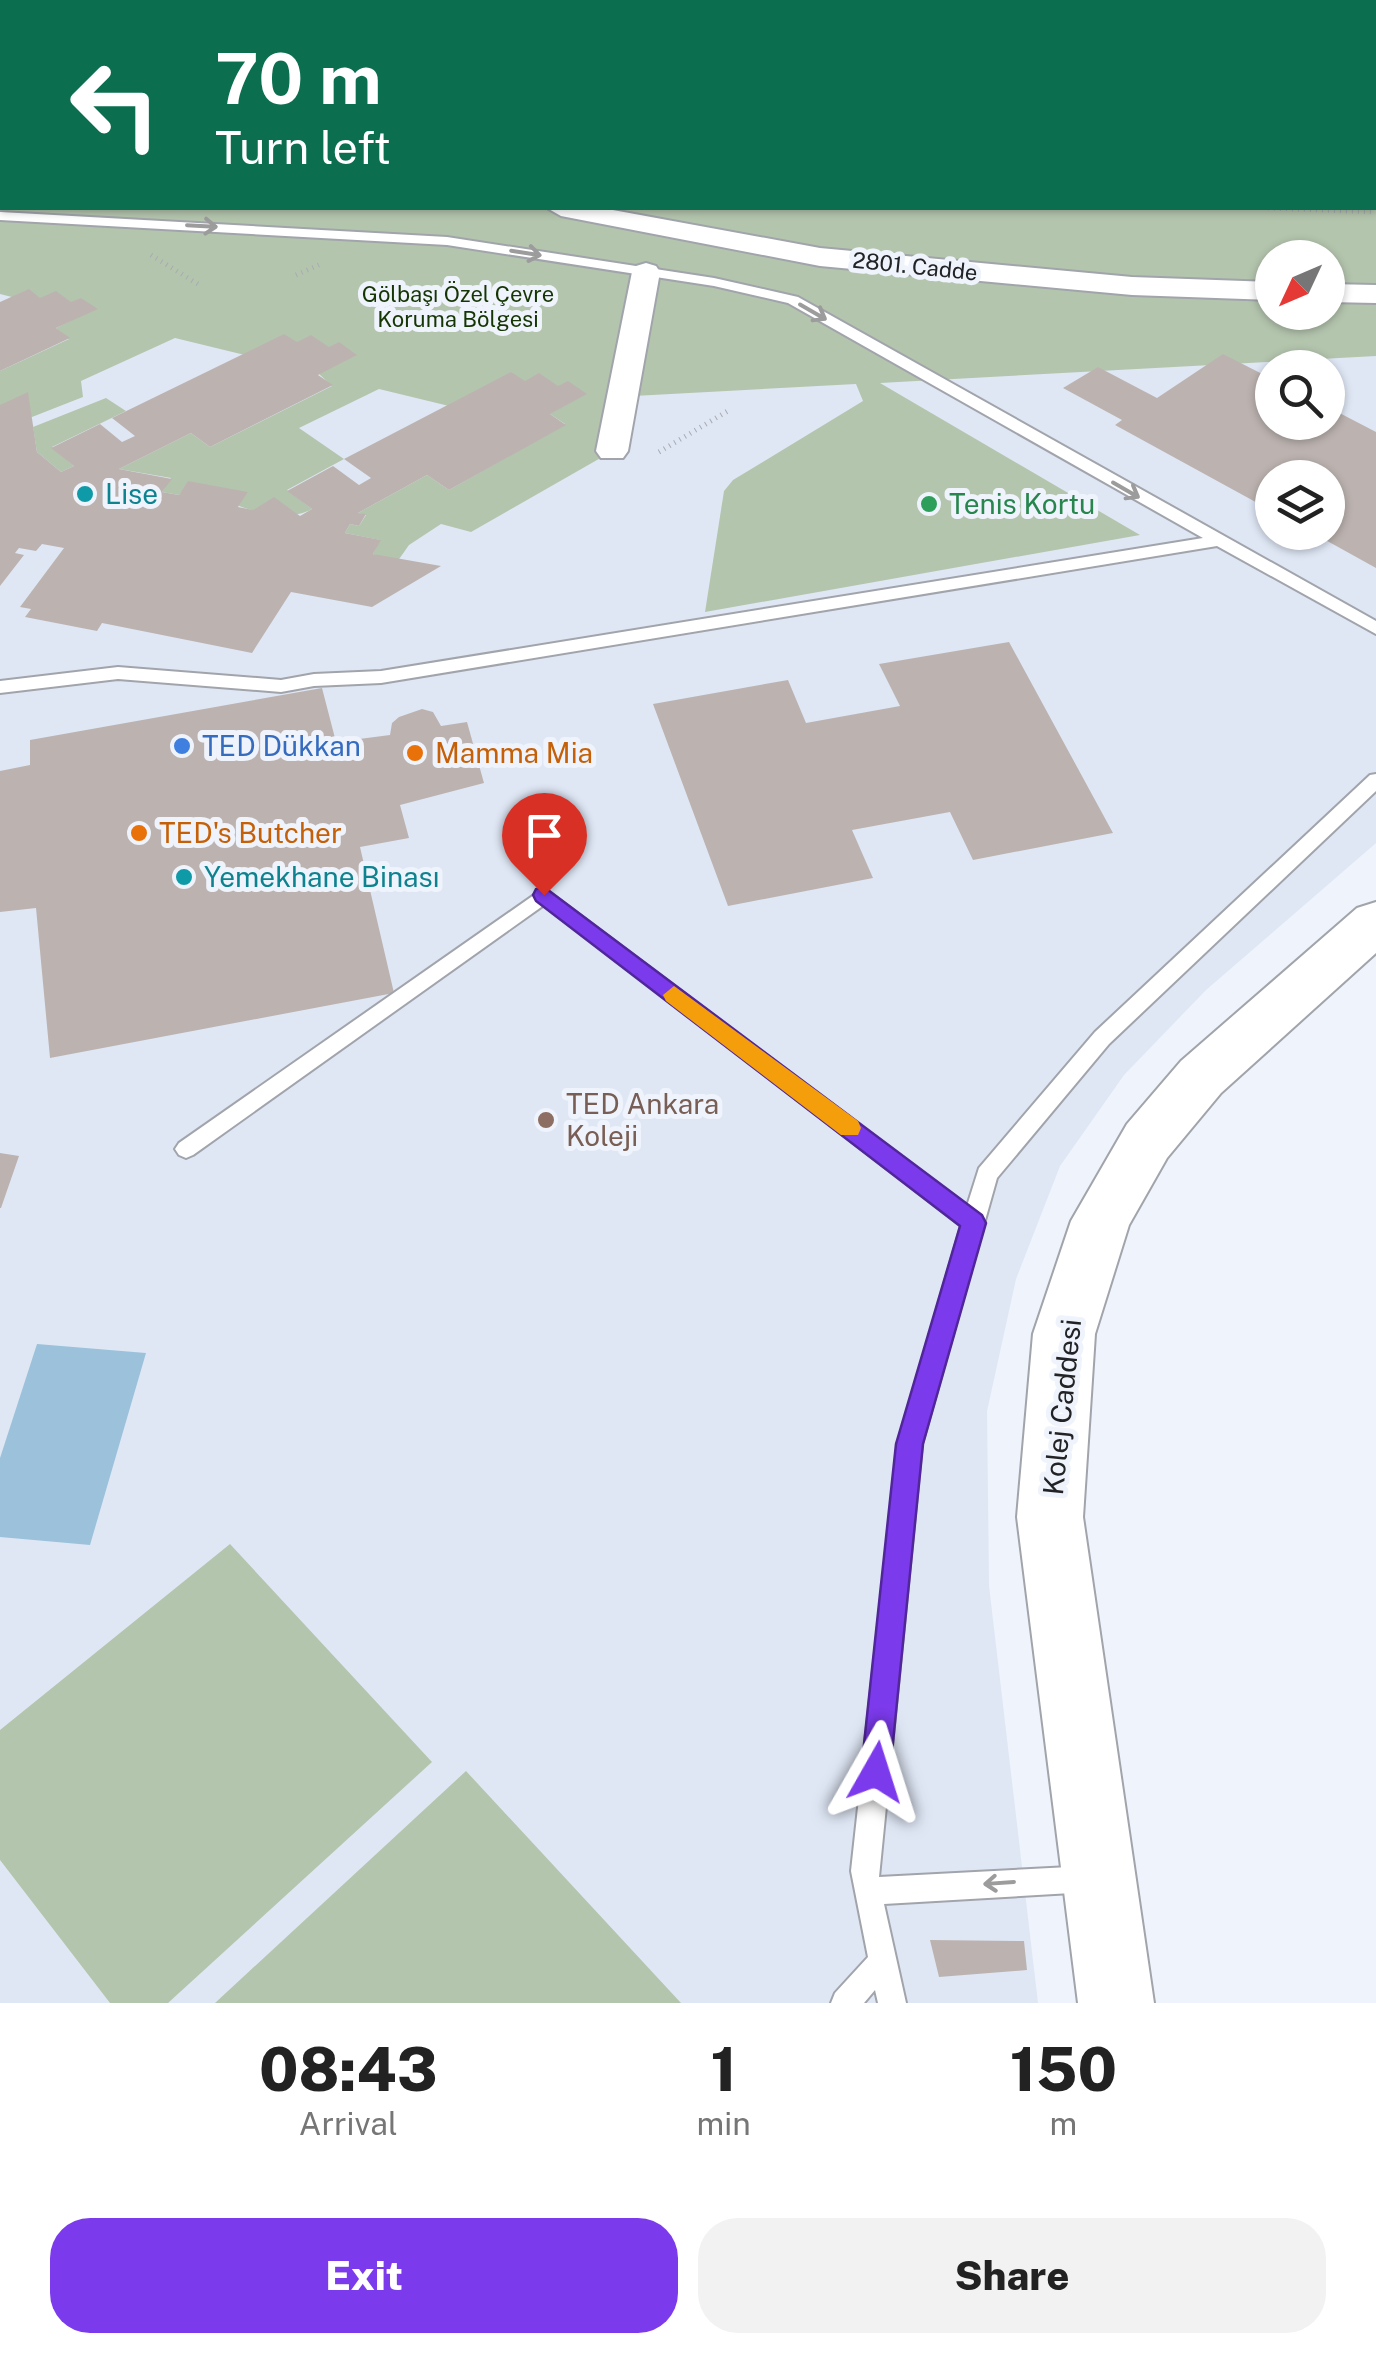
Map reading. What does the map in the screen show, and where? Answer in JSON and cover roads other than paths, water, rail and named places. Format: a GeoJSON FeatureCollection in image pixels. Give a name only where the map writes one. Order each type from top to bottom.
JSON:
{"type":"FeatureCollection","features":[{"type":"Feature","properties":{"kind":"street","name":"2801. Cadde"},"geometry":{"type":"LineString","coordinates":[[572,210],[820,257],[1132,286],[1255,290]]}},
{"type":"Feature","properties":{"kind":"street"},"geometry":{"type":"LineString","coordinates":[[612,451],[633,324],[646,272]]}},
{"type":"Feature","properties":{"kind":"street"},"geometry":{"type":"LineString","coordinates":[[1345,293],[1376,294]]}},
{"type":"Feature","properties":{"kind":"street","name":"Kolej Caddesi"},"geometry":{"type":"LineString","coordinates":[[1116,2003],[1050,1517],[1064,1334],[1101,1221],[1147,1141],[1201,1077],[1376,922]]}},
{"type":"Feature","properties":{"kind":"lane"},"geometry":{"type":"LineString","coordinates":[[0,216],[28,212],[429,239],[646,272],[792,300],[1376,628]]}},
{"type":"Feature","properties":{"kind":"lane"},"geometry":{"type":"LineString","coordinates":[[0,687],[118,673],[282,686],[381,677],[1216,541]]}},
{"type":"Feature","properties":{"kind":"lane"},"geometry":{"type":"LineString","coordinates":[[892,2003],[864,1872],[910,1444],[987,1174],[1102,1038],[1376,780]]}},
{"type":"Feature","properties":{"kind":"lane"},"geometry":{"type":"LineString","coordinates":[[186,1149],[544,895],[974,1223]]}},
{"type":"Feature","properties":{"kind":"lane"},"geometry":{"type":"LineString","coordinates":[[869,1891],[1096,1878]]}},
{"type":"Feature","properties":{"kind":"lane"},"geometry":{"type":"LineString","coordinates":[[844,2003],[884,1962]]}},
{"type":"Feature","properties":{"kind":"water"},"geometry":{"type":"Polygon","coordinates":[[[37,1344],[146,1353],[90,1545],[0,1537],[0,1458],[37,1344]]]}},
{"type":"Feature","properties":{"kind":"place","name":"Lise"},"geometry":{"type":"Point","coordinates":[85,494]}},
{"type":"Feature","properties":{"kind":"place","name":"Tenis Kortu"},"geometry":{"type":"Point","coordinates":[929,504]}},
{"type":"Feature","properties":{"kind":"place","name":"TED Dükkan"},"geometry":{"type":"Point","coordinates":[182,746]}},
{"type":"Feature","properties":{"kind":"place","name":"Mamma Mia"},"geometry":{"type":"Point","coordinates":[415,753]}},
{"type":"Feature","properties":{"kind":"place","name":"TED's Butcher"},"geometry":{"type":"Point","coordinates":[139,833]}},
{"type":"Feature","properties":{"kind":"place","name":"Yemekhane Binası"},"geometry":{"type":"Point","coordinates":[184,877]}},
{"type":"Feature","properties":{"kind":"place","name":"TED Ankara Koleji"},"geometry":{"type":"Point","coordinates":[546,1120]}},
{"type":"Feature","properties":{"kind":"park label","name":"Gölbaşı Özel Çevre Koruma Bölgesi"},"geometry":{"type":"Point","coordinates":[458,306]}}]}
